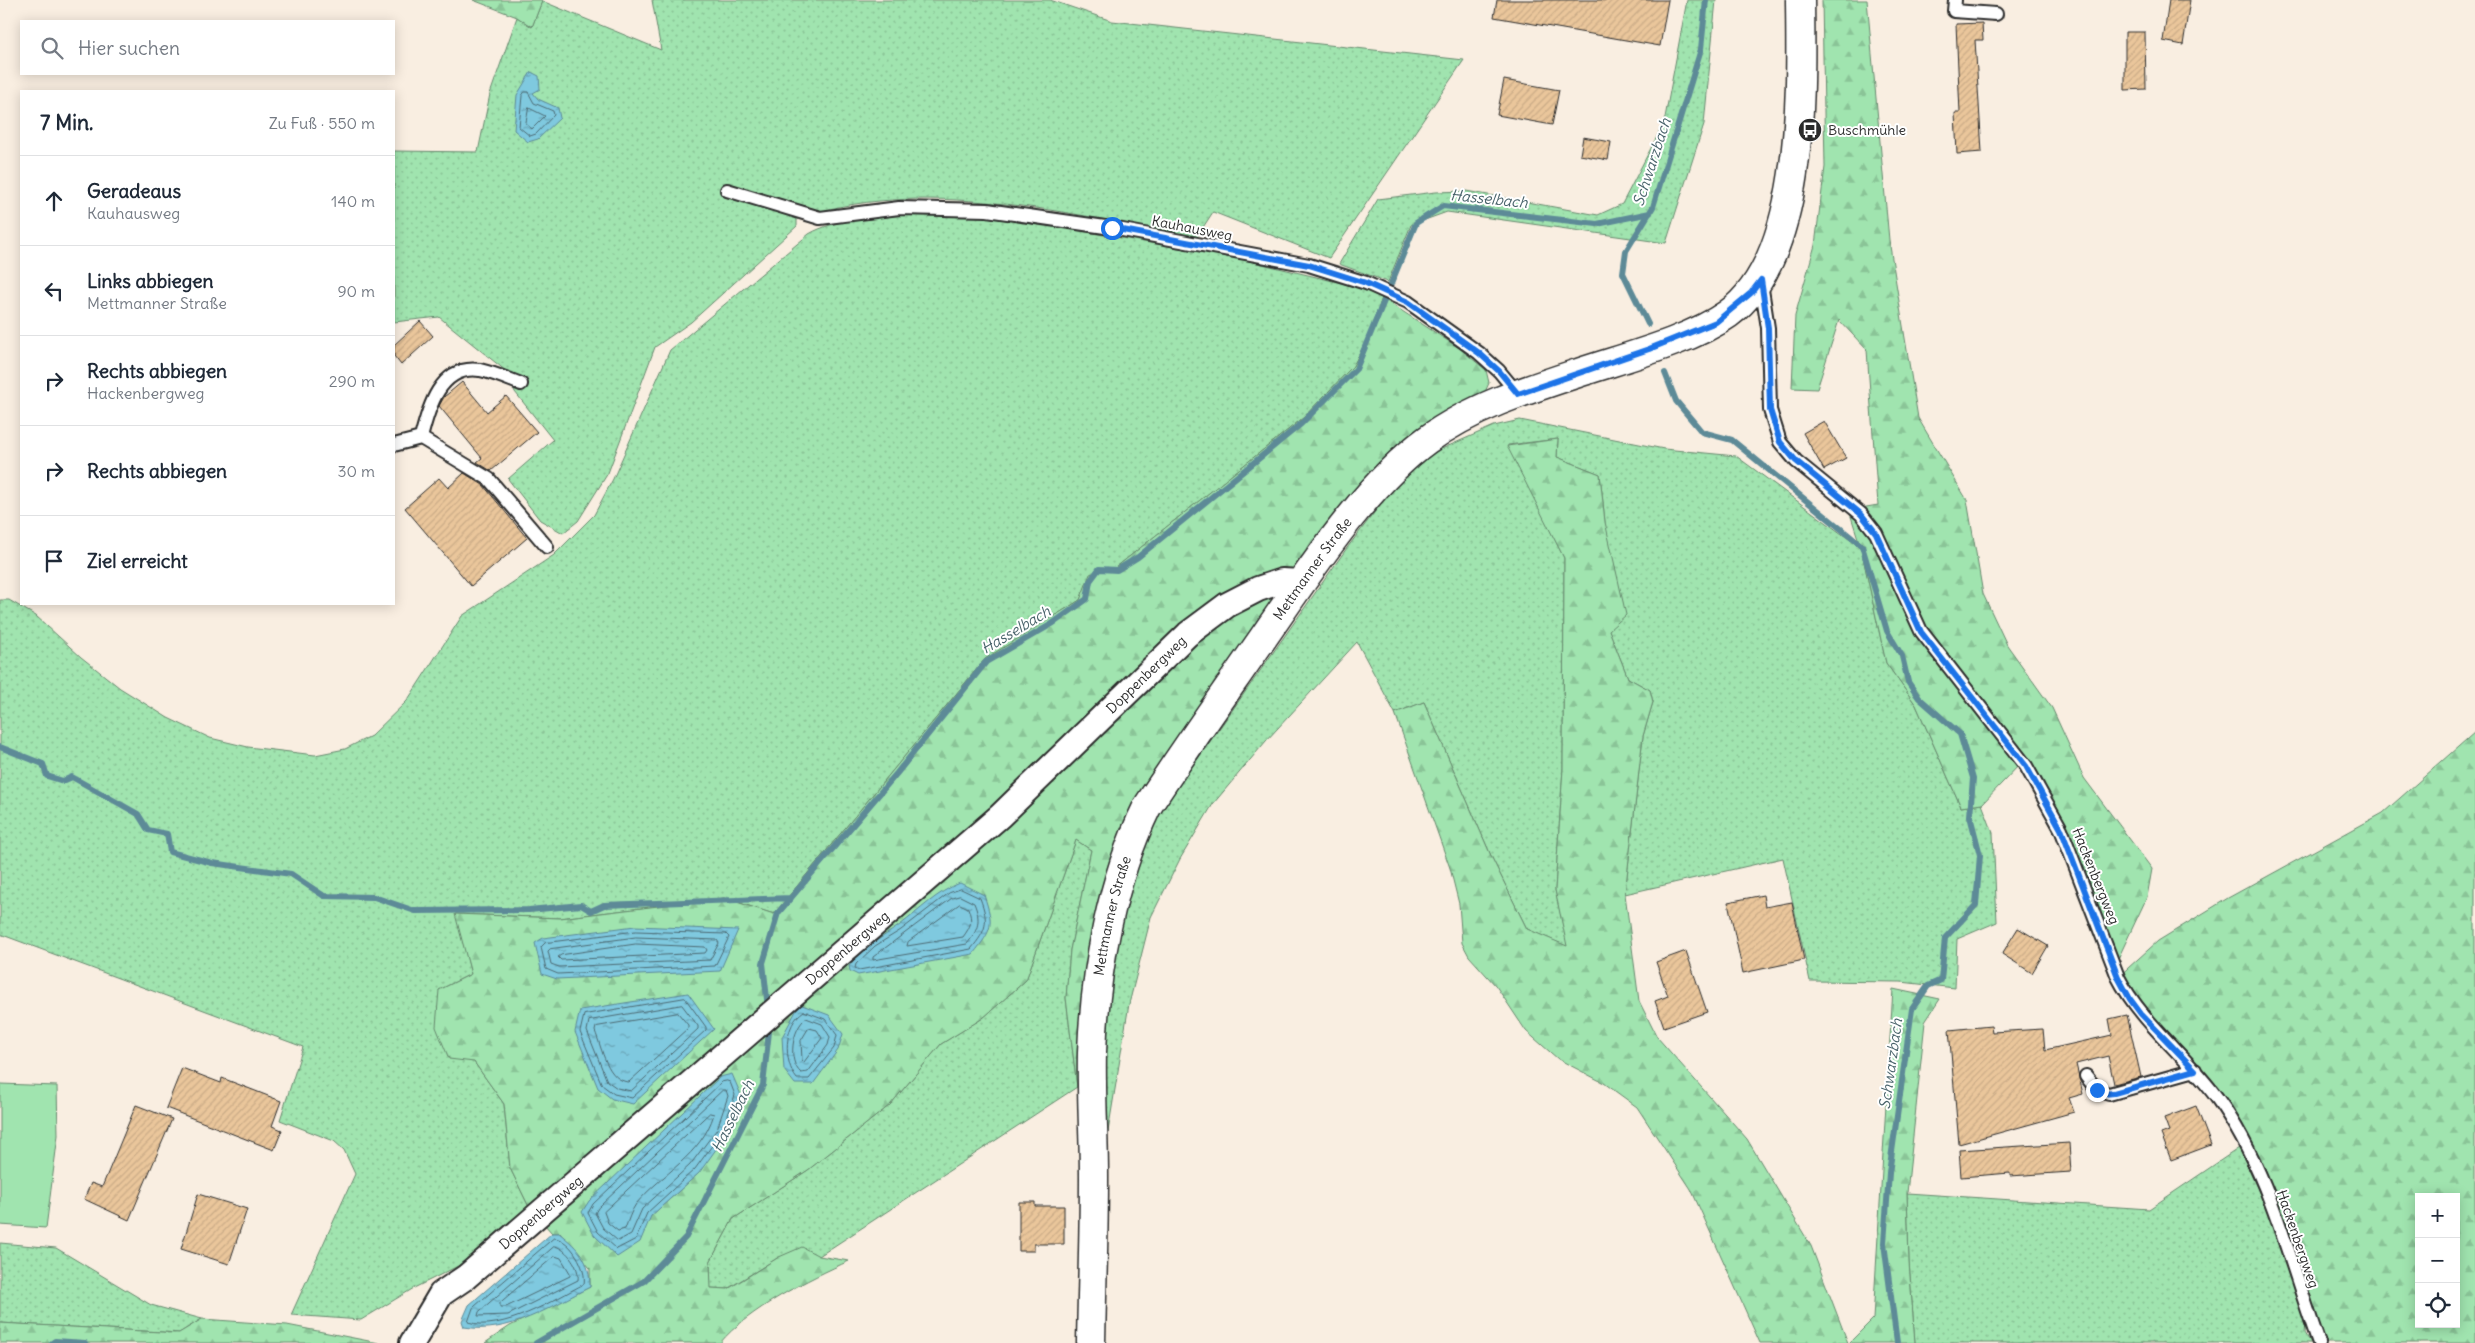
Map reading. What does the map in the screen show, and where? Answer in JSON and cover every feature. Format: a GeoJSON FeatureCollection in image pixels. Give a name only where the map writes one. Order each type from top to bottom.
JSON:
{"type":"FeatureCollection","features":[{"type":"Feature","properties":{"kind":"main road","name":"Mettmanner Straße"},"geometry":{"type":"LineString","coordinates":[[1091,1343],[1094,1177],[1092,1052],[1096,1005],[1107,931],[1124,863],[1134,833],[1147,807],[1302,582],[1340,532],[1404,458],[1449,425],[1471,413],[1518,394],[1657,346],[1716,322],[1751,293],[1761,280],[1776,246],[1799,131],[1801,100],[1800,0]]}},
{"type":"Feature","properties":{"kind":"street","name":"Doppenbergweg"},"geometry":{"type":"LineString","coordinates":[[412,1343],[441,1294],[466,1277],[1000,816],[1188,634],[1227,605],[1258,589],[1282,582],[1302,582]]}},
{"type":"Feature","properties":{"kind":"lane"},"geometry":{"type":"LineString","coordinates":[[1954,0],[1954,11],[1996,14]]}},
{"type":"Feature","properties":{"kind":"lane","name":"Kauhausweg"},"geometry":{"type":"LineString","coordinates":[[727,190],[820,218],[899,208],[987,210],[1112,228],[1309,265],[1366,283],[1408,302],[1479,353],[1499,371],[1518,394]]}},
{"type":"Feature","properties":{"kind":"lane","name":"Hackenbergweg"},"geometry":{"type":"LineString","coordinates":[[1761,280],[1768,328],[1770,410],[1780,442],[1796,461],[1861,514],[1876,533],[1921,632],[2026,766],[2061,829],[2118,977],[2130,999],[2195,1070],[2233,1122],[2258,1172],[2276,1216],[2319,1343]]}},
{"type":"Feature","properties":{"kind":"lane"},"geometry":{"type":"LineString","coordinates":[[421,438],[428,408],[439,387],[458,372],[480,370],[521,384]]}},
{"type":"Feature","properties":{"kind":"lane"},"geometry":{"type":"LineString","coordinates":[[395,445],[421,438],[489,479],[547,547]]}},
{"type":"Feature","properties":{"kind":"lane"},"geometry":{"type":"LineString","coordinates":[[2086,1076],[2097,1090],[2108,1094],[2195,1070]]}},
{"type":"Feature","properties":{"kind":"green space"},"geometry":{"type":"Polygon","coordinates":[[[473,0],[542,1],[532,27],[517,17],[473,0]]]}},
{"type":"Feature","properties":{"kind":"green space"},"geometry":{"type":"Polygon","coordinates":[[[652,0],[1050,0],[1112,21],[1464,60],[1329,258],[1213,212],[1196,238],[1048,210],[996,203],[943,199],[892,200],[843,206],[797,219],[797,226],[691,322],[655,347],[608,473],[578,521],[563,533],[540,520],[508,479],[553,440],[515,392],[506,371],[439,317],[395,322],[395,151],[478,152],[490,94],[517,17],[532,27],[542,1],[661,50],[652,0]]]}},
{"type":"Feature","properties":{"kind":"green space"},"geometry":{"type":"Polygon","coordinates":[[[1687,0],[1716,0],[1704,124],[1666,243],[1447,212],[1411,225],[1388,282],[1339,264],[1378,199],[1436,192],[1466,191],[1598,215],[1622,204],[1664,123],[1687,0]]]}},
{"type":"Feature","properties":{"kind":"green space"},"geometry":{"type":"Polygon","coordinates":[[[1822,0],[1867,0],[1889,240],[1918,418],[1967,500],[1983,594],[2007,645],[2052,708],[2084,778],[2152,869],[2147,897],[2116,963],[2021,763],[1982,804],[1961,807],[1916,705],[1886,663],[1861,548],[1849,510],[1878,505],[1867,350],[1839,320],[1817,389],[1792,388],[1795,316],[1815,245],[1825,167],[1822,0]]]}},
{"type":"Feature","properties":{"kind":"green space"},"geometry":{"type":"Polygon","coordinates":[[[904,215],[988,215],[1237,258],[1362,288],[1382,298],[1369,336],[1353,366],[1303,418],[1115,568],[1091,574],[1080,600],[985,659],[774,914],[724,898],[560,918],[456,914],[471,974],[439,990],[474,1062],[504,1104],[510,1168],[529,1207],[474,1258],[414,1288],[361,1320],[291,1315],[355,1174],[344,1150],[334,1141],[280,1120],[303,1047],[0,934],[0,600],[9,600],[36,616],[81,657],[120,688],[168,718],[210,738],[248,747],[315,755],[345,749],[371,736],[407,701],[462,616],[554,555],[594,515],[613,479],[670,350],[809,234],[843,222],[904,215]]]}},
{"type":"Feature","properties":{"kind":"green space"},"geometry":{"type":"Polygon","coordinates":[[[1382,298],[1459,348],[1486,370],[1489,383],[1485,392],[1440,416],[1140,793],[1117,842],[1096,924],[1082,1087],[1077,1087],[1066,998],[1070,950],[1091,850],[1076,840],[1026,980],[983,1018],[941,1044],[890,1105],[808,1170],[733,1219],[710,1262],[711,1288],[728,1289],[779,1257],[802,1247],[819,1256],[849,1261],[816,1276],[762,1307],[720,1343],[485,1343],[510,1326],[590,1287],[590,1268],[560,1233],[552,1233],[529,1207],[510,1168],[504,1104],[474,1062],[449,1059],[436,1027],[439,990],[471,974],[455,914],[560,918],[724,898],[774,914],[985,659],[1080,600],[1090,574],[1115,568],[1303,418],[1353,366],[1369,336],[1382,298]],[[699,1173],[594,1235],[617,1256],[651,1216],[699,1173]]]}},
{"type":"Feature","properties":{"kind":"green space"},"geometry":{"type":"Polygon","coordinates":[[[1520,420],[1664,449],[1736,456],[1861,548],[1886,663],[1916,705],[1961,807],[1982,804],[1993,833],[1997,922],[1957,939],[1955,988],[1901,982],[1810,981],[1783,858],[1625,894],[1643,736],[1653,702],[1650,690],[1628,678],[1609,630],[1605,522],[1600,474],[1557,457],[1558,439],[1508,445],[1564,558],[1563,768],[1555,890],[1568,947],[1527,929],[1492,858],[1424,702],[1395,713],[1357,642],[1266,741],[1213,804],[1180,859],[1151,917],[1129,1004],[1105,1150],[1104,1057],[1111,992],[1122,918],[1151,825],[1347,548],[1394,487],[1430,454],[1494,426],[1520,420]]]}},
{"type":"Feature","properties":{"kind":"green space"},"geometry":{"type":"Polygon","coordinates":[[[1558,439],[1557,457],[1600,474],[1605,522],[1626,615],[1609,630],[1628,678],[1650,690],[1653,702],[1643,736],[1625,894],[1639,1001],[1657,1037],[1747,1139],[1811,1246],[1848,1343],[1760,1343],[1691,1189],[1637,1107],[1604,1083],[1558,1059],[1526,1031],[1496,986],[1469,956],[1462,943],[1459,904],[1450,868],[1395,713],[1424,702],[1492,858],[1527,929],[1567,946],[1555,890],[1563,768],[1564,558],[1507,446],[1558,439]]]}},
{"type":"Feature","properties":{"kind":"green space"},"geometry":{"type":"Polygon","coordinates":[[[2475,732],[2475,1343],[2311,1343],[2268,1205],[2259,1167],[2239,1118],[2195,1070],[2118,977],[2158,941],[2228,898],[2383,813],[2475,732]]]}},
{"type":"Feature","properties":{"kind":"green space"},"geometry":{"type":"Polygon","coordinates":[[[1076,840],[1091,850],[1070,950],[1066,998],[1077,1087],[819,1256],[779,1257],[727,1289],[710,1288],[710,1262],[733,1219],[808,1170],[890,1105],[941,1044],[983,1018],[1026,980],[1076,840]]]}},
{"type":"Feature","properties":{"kind":"green space"},"geometry":{"type":"Polygon","coordinates":[[[1893,989],[1940,999],[1925,1022],[1907,1193],[1909,1262],[1915,1343],[1849,1343],[1873,1319],[1893,989]]]}},
{"type":"Feature","properties":{"kind":"green space"},"geometry":{"type":"Polygon","coordinates":[[[0,1084],[57,1086],[58,1135],[46,1228],[0,1225],[0,1084]]]}},
{"type":"Feature","properties":{"kind":"green space"},"geometry":{"type":"Polygon","coordinates":[[[2239,1148],[2273,1223],[2306,1324],[2305,1333],[2311,1343],[1915,1343],[1909,1262],[1907,1193],[2149,1209],[2239,1148]]]}},
{"type":"Feature","properties":{"kind":"green space"},"geometry":{"type":"Polygon","coordinates":[[[0,1243],[56,1248],[151,1305],[202,1319],[179,1333],[0,1323],[0,1243]]]}},
{"type":"Feature","properties":{"kind":"green space"},"geometry":{"type":"Polygon","coordinates":[[[202,1319],[287,1325],[379,1343],[0,1343],[0,1323],[179,1333],[202,1319]]]}},
{"type":"Feature","properties":{"kind":"water"},"geometry":{"type":"Polygon","coordinates":[[[531,72],[539,76],[540,89],[533,93],[538,99],[558,108],[560,118],[538,139],[528,142],[514,130],[517,95],[531,72]]]}},
{"type":"Feature","properties":{"kind":"water"},"geometry":{"type":"Polygon","coordinates":[[[960,883],[984,895],[989,913],[990,926],[988,932],[973,954],[858,975],[850,971],[849,966],[854,959],[867,948],[936,896],[960,883]]]}},
{"type":"Feature","properties":{"kind":"water"},"geometry":{"type":"Polygon","coordinates":[[[635,926],[738,930],[720,971],[557,979],[542,974],[535,943],[543,938],[635,926]]]}},
{"type":"Feature","properties":{"kind":"water"},"geometry":{"type":"Polygon","coordinates":[[[688,993],[714,1029],[633,1104],[612,1099],[598,1088],[575,1032],[580,1010],[688,993]]]}},
{"type":"Feature","properties":{"kind":"water"},"geometry":{"type":"Polygon","coordinates":[[[802,1005],[829,1015],[843,1034],[838,1050],[813,1084],[795,1084],[784,1070],[782,1037],[796,1011],[802,1005]]]}},
{"type":"Feature","properties":{"kind":"water"},"geometry":{"type":"Polygon","coordinates":[[[732,1074],[741,1095],[727,1134],[699,1173],[651,1216],[640,1242],[617,1257],[594,1235],[582,1212],[589,1201],[720,1077],[732,1074]]]}},
{"type":"Feature","properties":{"kind":"water"},"geometry":{"type":"Polygon","coordinates":[[[552,1233],[559,1233],[578,1250],[588,1269],[590,1287],[545,1310],[514,1323],[498,1327],[464,1327],[462,1321],[469,1305],[552,1233]]]}},
{"type":"Feature","properties":{"kind":"building"},"geometry":{"type":"Polygon","coordinates":[[[1497,0],[1668,0],[1660,46],[1494,17],[1497,0]]]}},
{"type":"Feature","properties":{"kind":"building"},"geometry":{"type":"Polygon","coordinates":[[[2169,0],[2190,0],[2183,45],[2163,41],[2169,0]]]}},
{"type":"Feature","properties":{"kind":"building"},"geometry":{"type":"Polygon","coordinates":[[[1982,23],[1983,40],[1975,40],[1982,152],[1957,154],[1955,113],[1960,113],[1956,24],[1982,23]]]}},
{"type":"Feature","properties":{"kind":"building"},"geometry":{"type":"Polygon","coordinates":[[[2125,32],[2145,32],[2146,89],[2125,90],[2125,32]]]}},
{"type":"Feature","properties":{"kind":"building"},"geometry":{"type":"Polygon","coordinates":[[[1504,80],[1559,90],[1552,125],[1497,115],[1504,80]]]}},
{"type":"Feature","properties":{"kind":"building"},"geometry":{"type":"Polygon","coordinates":[[[1583,137],[1611,142],[1608,160],[1580,155],[1583,137]]]}},
{"type":"Feature","properties":{"kind":"building"},"geometry":{"type":"Polygon","coordinates":[[[420,321],[433,336],[401,365],[395,357],[395,344],[420,321]]]}},
{"type":"Feature","properties":{"kind":"building"},"geometry":{"type":"Polygon","coordinates":[[[462,382],[487,412],[506,396],[537,432],[491,471],[477,462],[482,458],[439,406],[444,397],[462,382]]]}},
{"type":"Feature","properties":{"kind":"building"},"geometry":{"type":"Polygon","coordinates":[[[1824,421],[1846,458],[1824,470],[1803,433],[1824,421]]]}},
{"type":"Feature","properties":{"kind":"building"},"geometry":{"type":"Polygon","coordinates":[[[464,473],[483,485],[527,538],[471,586],[405,508],[439,478],[448,488],[464,473]]]}},
{"type":"Feature","properties":{"kind":"building"},"geometry":{"type":"Polygon","coordinates":[[[1763,895],[1765,907],[1792,902],[1804,960],[1743,973],[1728,902],[1763,895]]]}},
{"type":"Feature","properties":{"kind":"building"},"geometry":{"type":"Polygon","coordinates":[[[2018,928],[2048,946],[2032,973],[2002,954],[2018,928]]]}},
{"type":"Feature","properties":{"kind":"building"},"geometry":{"type":"Polygon","coordinates":[[[1686,951],[1707,1012],[1664,1027],[1655,1001],[1668,996],[1656,962],[1686,951]]]}},
{"type":"Feature","properties":{"kind":"building"},"geometry":{"type":"Polygon","coordinates":[[[2127,1015],[2141,1077],[2114,1084],[2108,1056],[2076,1064],[2083,1094],[2069,1098],[2074,1112],[1959,1144],[1949,1030],[1991,1026],[1992,1032],[2043,1029],[2045,1050],[2112,1035],[2109,1019],[2127,1015]]]}},
{"type":"Feature","properties":{"kind":"building"},"geometry":{"type":"Polygon","coordinates":[[[182,1068],[221,1083],[222,1078],[281,1101],[272,1126],[282,1130],[274,1150],[166,1108],[182,1068]]]}},
{"type":"Feature","properties":{"kind":"building"},"geometry":{"type":"Polygon","coordinates":[[[136,1105],[172,1119],[129,1220],[84,1199],[91,1183],[102,1187],[136,1105]]]}},
{"type":"Feature","properties":{"kind":"building"},"geometry":{"type":"Polygon","coordinates":[[[2196,1106],[2211,1145],[2171,1160],[2161,1134],[2169,1131],[2164,1118],[2196,1106]]]}},
{"type":"Feature","properties":{"kind":"building"},"geometry":{"type":"Polygon","coordinates":[[[2069,1143],[2071,1172],[2010,1176],[2010,1173],[1961,1177],[1959,1150],[2069,1143]]]}},
{"type":"Feature","properties":{"kind":"building"},"geometry":{"type":"Polygon","coordinates":[[[198,1194],[247,1209],[229,1264],[181,1249],[198,1194]]]}},
{"type":"Feature","properties":{"kind":"building"},"geometry":{"type":"Polygon","coordinates":[[[1019,1202],[1035,1202],[1035,1206],[1064,1206],[1064,1244],[1034,1244],[1034,1251],[1019,1251],[1019,1202]]]}},
{"type":"Feature","properties":{"kind":"waterway","name":"Schwarzbach"},"geometry":{"type":"LineString","coordinates":[[1648,324],[1623,273],[1626,251],[1653,207],[1701,49],[1706,0]]}},
{"type":"Feature","properties":{"kind":"waterway","name":"Hasselbach"},"geometry":{"type":"LineString","coordinates":[[768,1008],[763,963],[778,913],[897,773],[986,662],[1052,624],[1087,599],[1090,581],[1099,569],[1117,570],[1138,557],[1301,424],[1356,369],[1416,223],[1443,206],[1597,224],[1650,213]]}},
{"type":"Feature","properties":{"kind":"waterway","name":"Schwarzbach"},"geometry":{"type":"LineString","coordinates":[[1665,373],[1676,401],[1702,432],[1732,440],[1862,546],[1887,631],[1902,656],[1908,682],[1919,698],[1960,734],[1973,778],[1970,816],[1980,855],[1976,905],[1945,938],[1941,980],[1928,986],[1912,1009],[1889,1173],[1884,1243],[1897,1343]]}},
{"type":"Feature","properties":{"kind":"waterway"},"geometry":{"type":"LineString","coordinates":[[0,747],[43,764],[47,776],[63,781],[72,777],[138,814],[148,830],[167,834],[170,852],[212,863],[291,874],[324,896],[374,897],[415,911],[529,910],[581,905],[591,911],[604,905],[791,898]]}},
{"type":"Feature","properties":{"kind":"waterway","name":"Hasselbach"},"geometry":{"type":"LineString","coordinates":[[536,1343],[644,1281],[686,1237],[763,1085],[770,1023]]}},
{"type":"Feature","properties":{"kind":"waterway"},"geometry":{"type":"LineString","coordinates":[[52,1343],[55,1341],[85,1343]]}},
{"type":"Feature","properties":{"kind":"place","name":"Buschmühle"},"geometry":{"type":"Point","coordinates":[1810,130]}},
{"type":"Feature","properties":{"kind":"route"},"geometry":{"type":"LineString","coordinates":[[1112,228],[1309,265],[1366,283],[1408,302],[1479,353],[1499,371],[1518,394],[1649,349],[1716,322],[1730,313],[1751,293],[1761,280],[1768,328],[1770,410],[1773,425],[1780,442],[1796,461],[1861,514],[1876,533],[1921,632],[2026,766],[2061,829],[2088,894],[2118,977],[2130,999],[2141,1014],[2195,1070],[2114,1093],[2104,1094],[2097,1090]]}}]}
